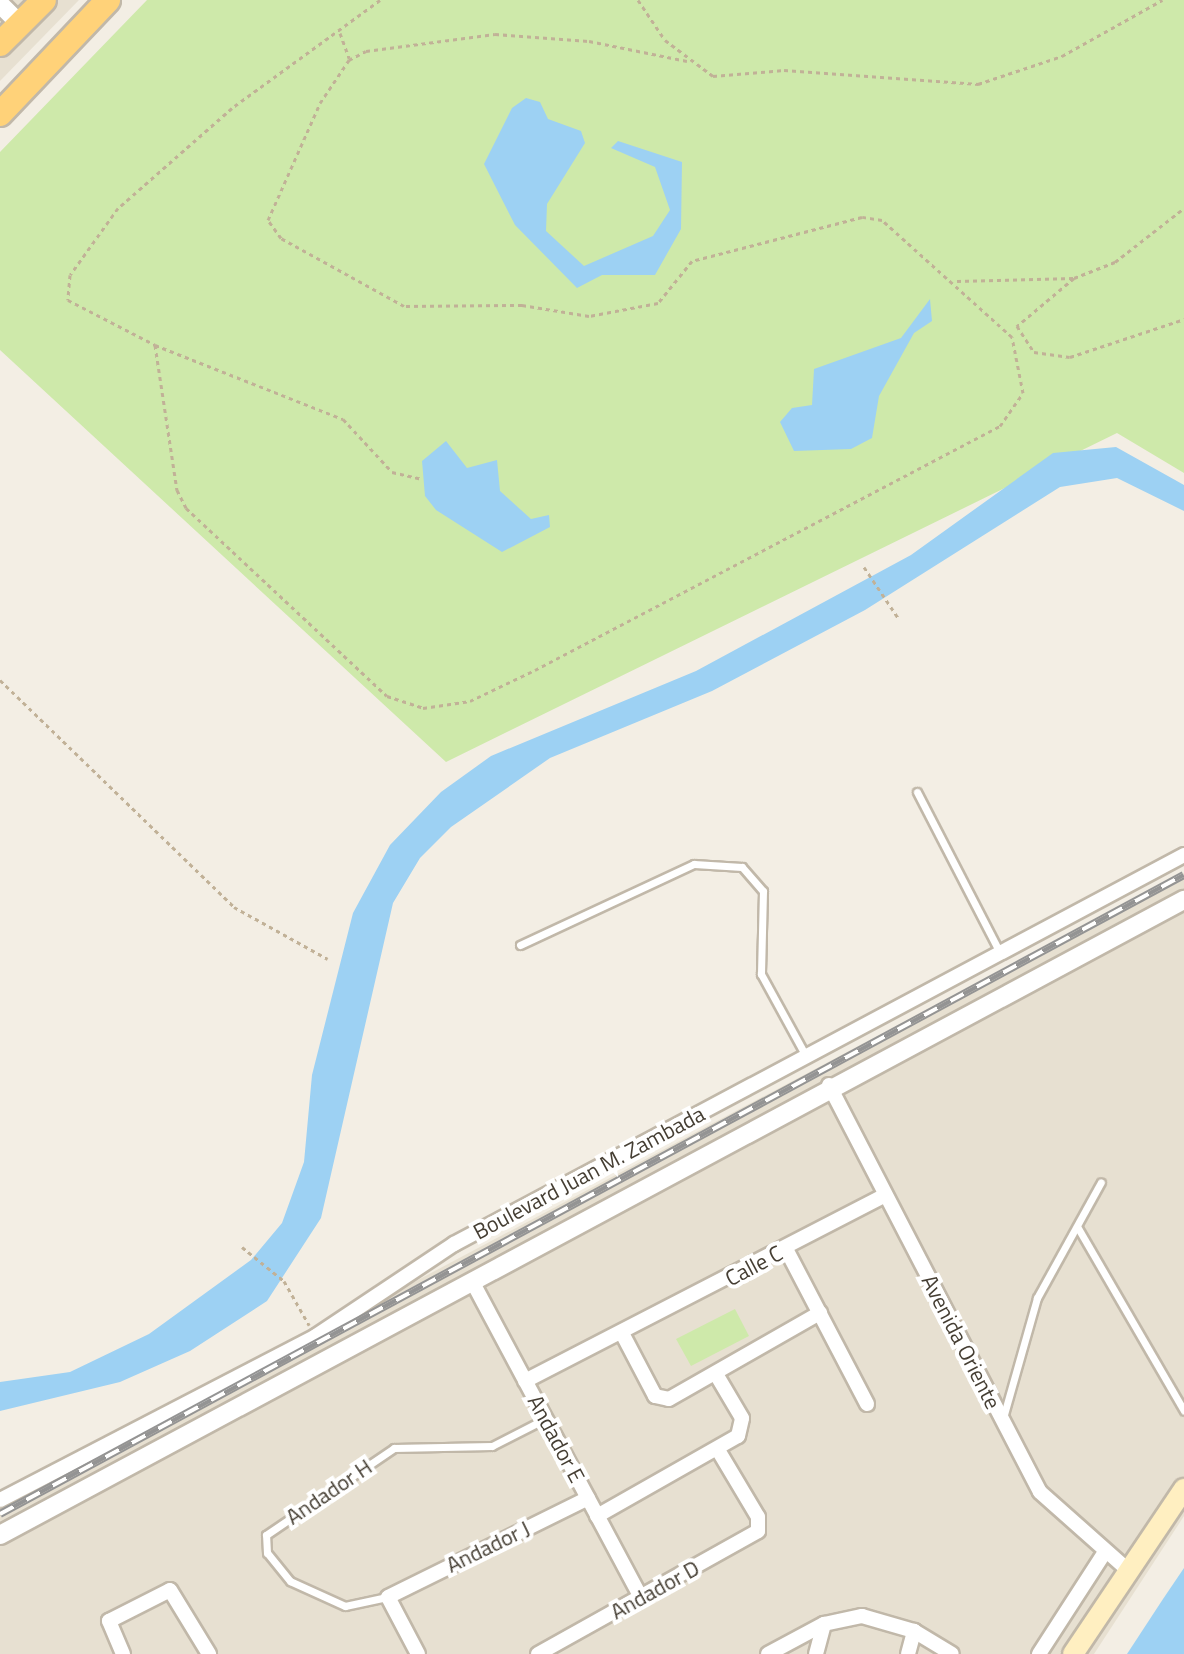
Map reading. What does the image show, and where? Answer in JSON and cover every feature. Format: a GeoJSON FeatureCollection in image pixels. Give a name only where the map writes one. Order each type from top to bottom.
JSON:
{"type":"FeatureCollection","features":[{"type":"Feature","properties":{"kind":"highway"},"geometry":{"type":"LineString","coordinates":[[0,44],[43,0]]}},
{"type":"Feature","properties":{"kind":"highway"},"geometry":{"type":"LineString","coordinates":[[0,114],[108,0]]}},
{"type":"Feature","properties":{"kind":"main road"},"geometry":{"type":"LineString","coordinates":[[1073,1654],[1184,1489]]}},
{"type":"Feature","properties":{"kind":"street"},"geometry":{"type":"LineString","coordinates":[[0,4],[20,24]]}},
{"type":"Feature","properties":{"kind":"street","name":"Boulevard Juan M. Zambada"},"geometry":{"type":"LineString","coordinates":[[0,1500],[316,1336],[454,1244],[1184,855]]}},
{"type":"Feature","properties":{"kind":"street","name":"Boulevard Juan M. Zambada"},"geometry":{"type":"LineString","coordinates":[[0,1535],[829,1085],[1087,957],[1184,900]]}},
{"type":"Feature","properties":{"kind":"street","name":"Avenida Oriente"},"geometry":{"type":"LineString","coordinates":[[829,1085],[1002,1424],[1047,1501],[1129,1571]]}},
{"type":"Feature","properties":{"kind":"street","name":"Calle C"},"geometry":{"type":"LineString","coordinates":[[525,1381],[623,1335],[884,1196]]}},
{"type":"Feature","properties":{"kind":"street"},"geometry":{"type":"LineString","coordinates":[[786,1249],[867,1404]]}},
{"type":"Feature","properties":{"kind":"street","name":"Andador E"},"geometry":{"type":"LineString","coordinates":[[472,1281],[641,1598]]}},
{"type":"Feature","properties":{"kind":"street"},"geometry":{"type":"LineString","coordinates":[[623,1335],[660,1399],[716,1374],[820,1313]]}},
{"type":"Feature","properties":{"kind":"street"},"geometry":{"type":"LineString","coordinates":[[597,1516],[738,1436],[742,1418],[716,1374]]}},
{"type":"Feature","properties":{"kind":"street","name":"Andador D"},"geometry":{"type":"LineString","coordinates":[[538,1654],[753,1536],[758,1517],[718,1450]]}},
{"type":"Feature","properties":{"kind":"street","name":"Andador J"},"geometry":{"type":"LineString","coordinates":[[388,1597],[588,1498]]}},
{"type":"Feature","properties":{"kind":"street"},"geometry":{"type":"LineString","coordinates":[[1039,1654],[1105,1552]]}},
{"type":"Feature","properties":{"kind":"street"},"geometry":{"type":"LineString","coordinates":[[123,1654],[110,1628],[111,1619],[170,1590],[209,1654]]}},
{"type":"Feature","properties":{"kind":"street"},"geometry":{"type":"LineString","coordinates":[[388,1597],[418,1654]]}},
{"type":"Feature","properties":{"kind":"street"},"geometry":{"type":"LineString","coordinates":[[768,1654],[824,1624],[878,1617],[914,1631],[952,1654]]}},
{"type":"Feature","properties":{"kind":"street"},"geometry":{"type":"LineString","coordinates":[[816,1654],[824,1624]]}},
{"type":"Feature","properties":{"kind":"street"},"geometry":{"type":"LineString","coordinates":[[908,1654],[914,1631]]}},
{"type":"Feature","properties":{"kind":"lane"},"geometry":{"type":"LineString","coordinates":[[917,792],[999,951]]}},
{"type":"Feature","properties":{"kind":"lane"},"geometry":{"type":"LineString","coordinates":[[520,945],[694,864],[742,867],[763,891],[761,974],[807,1058]]}},
{"type":"Feature","properties":{"kind":"lane"},"geometry":{"type":"LineString","coordinates":[[1002,1424],[1028,1322],[1101,1182]]}},
{"type":"Feature","properties":{"kind":"lane"},"geometry":{"type":"LineString","coordinates":[[1078,1228],[1184,1411]]}},
{"type":"Feature","properties":{"kind":"lane","name":"Andador H"},"geometry":{"type":"LineString","coordinates":[[388,1597],[345,1606],[290,1581],[267,1553],[266,1535],[394,1448],[492,1446],[545,1419]]}},
{"type":"Feature","properties":{"kind":"path"},"geometry":{"type":"LineString","coordinates":[[380,0],[340,33],[232,108],[99,227],[70,275],[68,300],[155,345],[343,419],[392,472],[422,479]]}},
{"type":"Feature","properties":{"kind":"path"},"geometry":{"type":"LineString","coordinates":[[638,0],[687,61]]}},
{"type":"Feature","properties":{"kind":"path"},"geometry":{"type":"LineString","coordinates":[[155,345],[177,490],[186,508],[387,696],[423,708],[470,701],[988,434],[1021,401],[1022,368],[1012,337],[957,281],[892,224],[862,217],[692,261],[658,303],[625,314],[404,306],[281,238],[268,220],[299,142],[349,60],[387,44],[471,33],[589,41],[687,61],[737,80],[784,70],[993,82],[1062,56],[1162,0]]}},
{"type":"Feature","properties":{"kind":"path"},"geometry":{"type":"LineString","coordinates":[[340,33],[349,60]]}},
{"type":"Feature","properties":{"kind":"path"},"geometry":{"type":"LineString","coordinates":[[1018,335],[1022,319],[1074,278],[1115,262],[1184,208]]}},
{"type":"Feature","properties":{"kind":"path"},"geometry":{"type":"LineString","coordinates":[[957,281],[1074,278]]}},
{"type":"Feature","properties":{"kind":"path"},"geometry":{"type":"LineString","coordinates":[[1018,335],[1034,352],[1070,357],[1184,319]]}},
{"type":"Feature","properties":{"kind":"path"},"geometry":{"type":"LineString","coordinates":[[1012,337],[1018,335]]}},
{"type":"Feature","properties":{"kind":"path"},"geometry":{"type":"LineString","coordinates":[[864,567],[899,619]]}},
{"type":"Feature","properties":{"kind":"path"},"geometry":{"type":"LineString","coordinates":[[0,680],[234,907],[328,959]]}},
{"type":"Feature","properties":{"kind":"path"},"geometry":{"type":"LineString","coordinates":[[242,1247],[284,1281],[316,1336]]}},
{"type":"Feature","properties":{"kind":"shaded area"},"geometry":{"type":"Polygon","coordinates":[[[0,0],[79,0],[0,81],[0,0]]]}},
{"type":"Feature","properties":{"kind":"shaded area"},"geometry":{"type":"Polygon","coordinates":[[[1184,873],[1184,1516],[1094,1654],[0,1654],[0,1502],[1184,873]]]}},
{"type":"Feature","properties":{"kind":"green space"},"geometry":{"type":"Polygon","coordinates":[[[147,0],[1184,0],[1184,473],[1117,433],[446,762],[0,350],[0,152],[147,0]]]}},
{"type":"Feature","properties":{"kind":"green space"},"geometry":{"type":"Polygon","coordinates":[[[735,1309],[749,1336],[691,1366],[676,1339],[735,1309]]]}},
{"type":"Feature","properties":{"kind":"water"},"geometry":{"type":"Polygon","coordinates":[[[526,98],[540,102],[548,119],[581,131],[585,143],[547,204],[546,231],[584,266],[653,236],[670,210],[655,167],[611,148],[618,141],[682,162],[681,229],[655,275],[602,275],[577,288],[515,225],[484,164],[512,108],[526,98]]]}},
{"type":"Feature","properties":{"kind":"water"},"geometry":{"type":"Polygon","coordinates":[[[930,299],[932,321],[914,333],[879,396],[872,438],[851,449],[794,451],[780,422],[792,408],[812,405],[814,369],[901,338],[930,299]]]}},
{"type":"Feature","properties":{"kind":"water"},"geometry":{"type":"Polygon","coordinates":[[[446,441],[467,468],[497,460],[500,491],[531,519],[549,515],[550,527],[502,552],[436,510],[425,496],[422,461],[446,441]]]}},
{"type":"Feature","properties":{"kind":"water"},"geometry":{"type":"Polygon","coordinates":[[[1116,447],[1184,485],[1184,511],[1117,478],[1060,487],[865,610],[712,691],[550,758],[451,827],[420,858],[393,903],[321,1218],[267,1301],[190,1351],[120,1382],[0,1411],[0,1382],[70,1372],[149,1334],[251,1260],[282,1223],[304,1162],[312,1075],[353,913],[390,845],[441,792],[491,756],[696,671],[911,555],[1053,453],[1116,447]]]}},
{"type":"Feature","properties":{"kind":"water"},"geometry":{"type":"Polygon","coordinates":[[[1184,1568],[1184,1654],[1127,1654],[1163,1599],[1184,1568]]]}},
{"type":"Feature","properties":{"kind":"railway"},"geometry":{"type":"LineString","coordinates":[[0,1514],[1184,875]]}}]}
